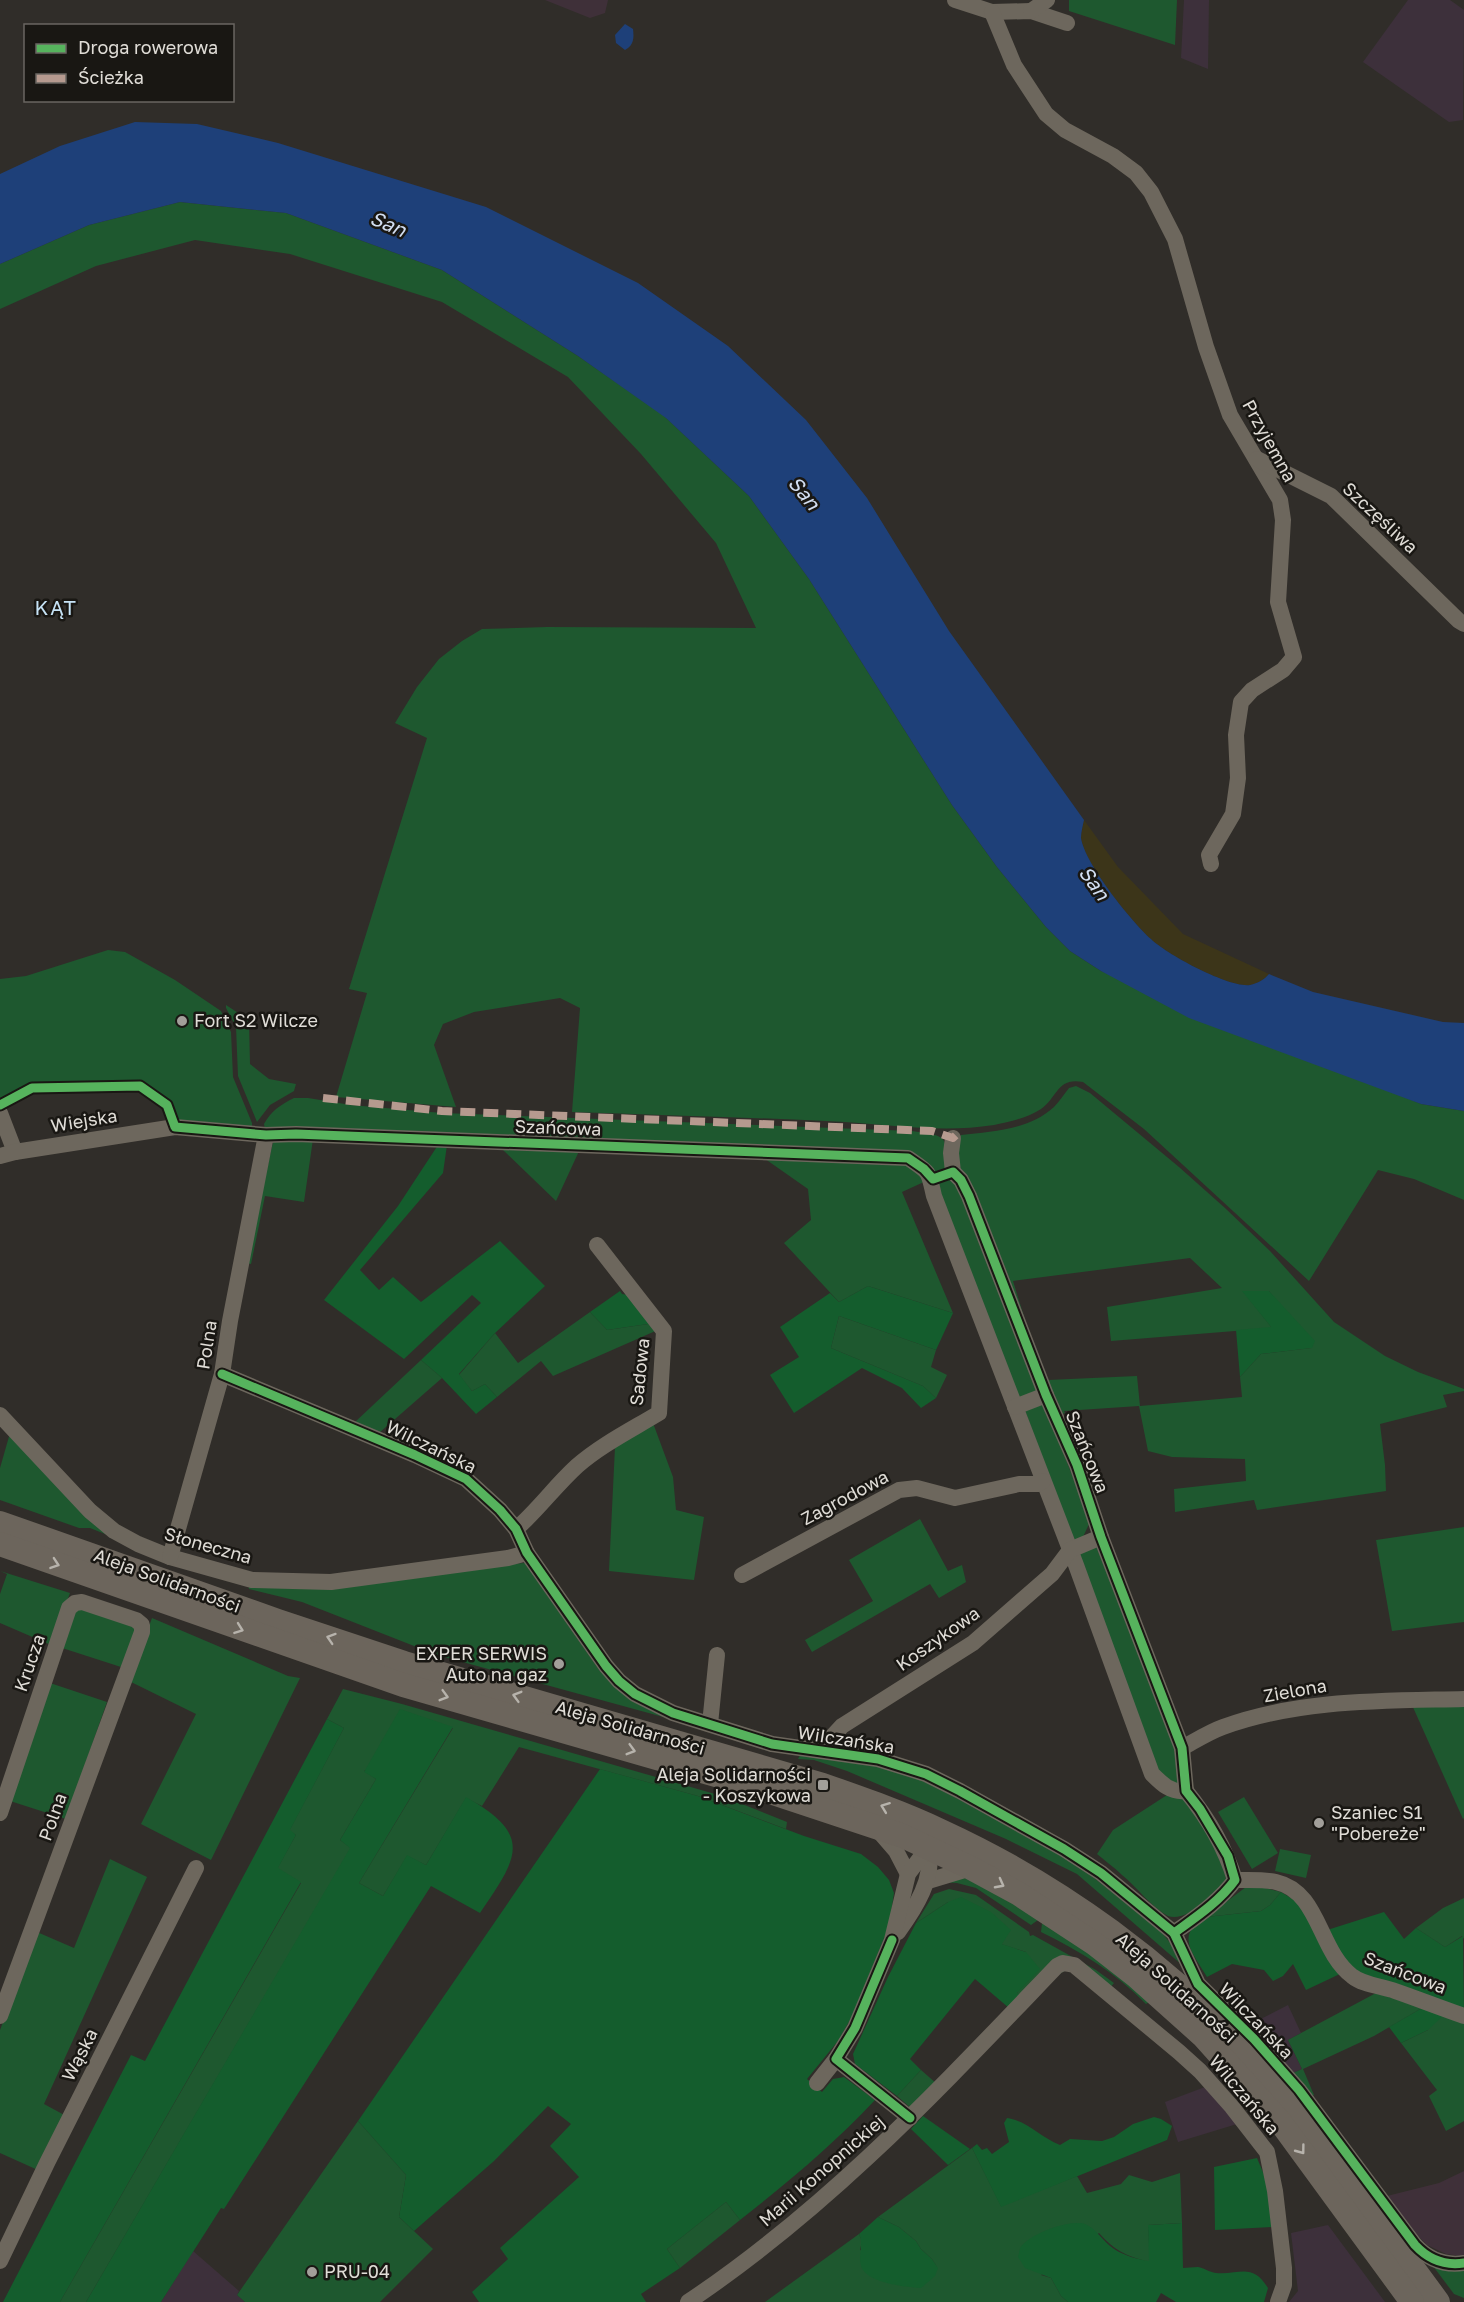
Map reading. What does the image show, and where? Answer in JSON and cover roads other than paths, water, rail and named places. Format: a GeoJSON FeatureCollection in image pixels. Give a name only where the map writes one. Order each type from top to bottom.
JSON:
{"type":"FeatureCollection","features":[{"type":"Feature","properties":{"kind":"highway","name":"Aleja Solidarności"},"geometry":{"type":"LineString","coordinates":[[0,1523],[404,1663],[801,1779],[886,1807],[934,1838],[971,1868],[1019,1894],[1095,1944],[1136,1976],[1203,2036],[1281,2123],[1412,2302]]}},
{"type":"Feature","properties":{"kind":"highway","name":"Aleja Solidarności"},"geometry":{"type":"LineString","coordinates":[[0,1544],[403,1684],[740,1782],[877,1829],[903,1836],[934,1838],[985,1853],[1106,1926],[1148,1959],[1215,2020],[1257,2063],[1295,2108],[1438,2302]]}},
{"type":"Feature","properties":{"kind":"street"},"geometry":{"type":"LineString","coordinates":[[954,0],[992,12],[1031,11],[1067,23]]}},
{"type":"Feature","properties":{"kind":"street"},"geometry":{"type":"LineString","coordinates":[[1031,11],[1047,0]]}},
{"type":"Feature","properties":{"kind":"street","name":"Przyjemna"},"geometry":{"type":"LineString","coordinates":[[992,12],[1014,65],[1046,114],[1065,130],[1113,156],[1136,173],[1151,192],[1175,240],[1206,347],[1230,415],[1280,500],[1283,520],[1278,602],[1294,657],[1283,670],[1252,690],[1241,702],[1236,735],[1238,778],[1233,814],[1209,855],[1211,864]]}},
{"type":"Feature","properties":{"kind":"street","name":"Szczęśliwa"},"geometry":{"type":"LineString","coordinates":[[1256,458],[1331,496],[1464,624]]}},
{"type":"Feature","properties":{"kind":"street"},"geometry":{"type":"LineString","coordinates":[[0,1113],[7,1154]]}},
{"type":"Feature","properties":{"kind":"street","name":"Wiejska"},"geometry":{"type":"LineString","coordinates":[[7,1154],[175,1127]]}},
{"type":"Feature","properties":{"kind":"street","name":"Szańcowa"},"geometry":{"type":"LineString","coordinates":[[175,1127],[266,1135],[296,1134],[908,1158],[924,1169],[933,1179]]}},
{"type":"Feature","properties":{"kind":"street","name":"Polna"},"geometry":{"type":"LineString","coordinates":[[170,1557],[222,1374],[266,1135]]}},
{"type":"Feature","properties":{"kind":"street"},"geometry":{"type":"LineString","coordinates":[[953,1138],[951,1153],[953,1172],[933,1179],[934,1196],[1070,1550],[1152,1773],[1162,1785],[1177,1792],[1186,1791]]}},
{"type":"Feature","properties":{"kind":"street","name":"Szańcowa"},"geometry":{"type":"LineString","coordinates":[[953,1172],[961,1180],[969,1196],[1046,1395],[1077,1465],[1101,1537],[1182,1748]]}},
{"type":"Feature","properties":{"kind":"street","name":"Sadowa"},"geometry":{"type":"LineString","coordinates":[[516,1529],[532,1516],[576,1467],[598,1450],[659,1413],[664,1331],[597,1245]]}},
{"type":"Feature","properties":{"kind":"street","name":"WiIczańska"},"geometry":{"type":"LineString","coordinates":[[222,1374],[446,1468],[466,1479],[482,1492],[516,1529],[527,1553],[606,1666],[635,1694],[673,1713],[772,1744],[828,1751],[897,1764],[944,1782],[1064,1849],[1101,1873],[1174,1933],[1198,1984],[1254,2039],[1311,2105],[1408,2238],[1422,2252],[1437,2261],[1453,2264],[1464,2263]]}},
{"type":"Feature","properties":{"kind":"street"},"geometry":{"type":"LineString","coordinates":[[1015,1407],[1046,1395]]}},
{"type":"Feature","properties":{"kind":"street","name":"Słoneczna"},"geometry":{"type":"LineString","coordinates":[[0,1415],[90,1511],[114,1531],[170,1557],[252,1580],[331,1582],[508,1558],[527,1553]]}},
{"type":"Feature","properties":{"kind":"street","name":"Zagrodowa"},"geometry":{"type":"LineString","coordinates":[[742,1575],[899,1490],[917,1488],[946,1498],[955,1498],[969,1497],[1019,1484],[1037,1484],[1043,1481]]}},
{"type":"Feature","properties":{"kind":"street"},"geometry":{"type":"LineString","coordinates":[[1070,1550],[1101,1537]]}},
{"type":"Feature","properties":{"kind":"street","name":"Koszykowa"},"geometry":{"type":"LineString","coordinates":[[828,1751],[830,1739],[842,1726],[973,1643],[1052,1574],[1070,1550]]}},
{"type":"Feature","properties":{"kind":"street","name":"Krucza"},"geometry":{"type":"LineString","coordinates":[[0,1813],[69,1608],[82,1602],[136,1620],[142,1625],[142,1632]]}},
{"type":"Feature","properties":{"kind":"street","name":"Polna"},"geometry":{"type":"LineString","coordinates":[[0,2016],[142,1632]]}},
{"type":"Feature","properties":{"kind":"street"},"geometry":{"type":"LineString","coordinates":[[710,1724],[717,1655]]}},
{"type":"Feature","properties":{"kind":"street","name":"Zielona"},"geometry":{"type":"LineString","coordinates":[[1182,1748],[1232,1724],[1319,1705],[1464,1699]]}},
{"type":"Feature","properties":{"kind":"street"},"geometry":{"type":"LineString","coordinates":[[1174,1933],[1211,1905],[1235,1880],[1228,1856],[1200,1809],[1186,1791],[1182,1748]]}},
{"type":"Feature","properties":{"kind":"street"},"geometry":{"type":"LineString","coordinates":[[877,1829],[896,1851],[908,1874]]}},
{"type":"Feature","properties":{"kind":"street"},"geometry":{"type":"LineString","coordinates":[[817,2083],[837,2059],[855,2028],[892,1940],[908,1874],[934,1838]]}},
{"type":"Feature","properties":{"kind":"street"},"geometry":{"type":"LineString","coordinates":[[892,1940],[908,1918],[927,1881],[934,1838]]}},
{"type":"Feature","properties":{"kind":"street","name":"Wąska"},"geometry":{"type":"LineString","coordinates":[[0,2261],[196,1868]]}},
{"type":"Feature","properties":{"kind":"street"},"geometry":{"type":"LineString","coordinates":[[927,1881],[971,1868]]}},
{"type":"Feature","properties":{"kind":"street","name":"Szańcowa"},"geometry":{"type":"LineString","coordinates":[[1235,1880],[1276,1882],[1291,1887],[1314,1912],[1322,1935],[1340,1963],[1353,1977],[1464,2016]]}},
{"type":"Feature","properties":{"kind":"street","name":"Marii Konopnickiej"},"geometry":{"type":"LineString","coordinates":[[688,2302],[749,2260],[802,2217],[910,2118],[1057,1966],[1063,1963],[1074,1965]]}},
{"type":"Feature","properties":{"kind":"street","name":"Wilczańska"},"geometry":{"type":"LineString","coordinates":[[1074,1965],[1190,2061],[1232,2107],[1267,2152],[1277,2202],[1284,2268],[1284,2285],[1278,2302]]}},
{"type":"Feature","properties":{"kind":"street"},"geometry":{"type":"LineString","coordinates":[[837,2059],[910,2118]]}},
{"type":"Feature","properties":{"kind":"water"},"geometry":{"type":"Polygon","coordinates":[[[625,24],[633,29],[633,41],[625,50],[616,43],[615,35],[625,24]]]}},
{"type":"Feature","properties":{"kind":"water","name":"San"},"geometry":{"type":"Polygon","coordinates":[[[135,122],[197,124],[278,143],[486,207],[638,283],[728,346],[806,420],[867,498],[949,631],[1084,820],[1081,838],[1084,849],[1100,877],[1142,931],[1170,953],[1198,969],[1228,981],[1250,985],[1261,981],[1269,974],[1313,992],[1443,1022],[1464,1023],[1464,1111],[1421,1104],[1189,1018],[1101,971],[1070,951],[1046,927],[997,867],[952,805],[809,579],[749,496],[666,418],[578,356],[442,270],[286,213],[180,202],[89,225],[0,264],[0,174],[60,146],[135,122]]]}},
{"type":"Feature","properties":{"kind":"place","name":"Fort S2 Wilcze"},"geometry":{"type":"Point","coordinates":[182,1021]}},
{"type":"Feature","properties":{"kind":"place","name":"EXPER SERWIS Auto na gaz"},"geometry":{"type":"Point","coordinates":[559,1664]}},
{"type":"Feature","properties":{"kind":"place","name":"Aleja Solidarności - Koszykowa"},"geometry":{"type":"Point","coordinates":[823,1785]}},
{"type":"Feature","properties":{"kind":"place","name":"Szaniec S1 \"Pobereże\""},"geometry":{"type":"Point","coordinates":[1319,1823]}},
{"type":"Feature","properties":{"kind":"place","name":"PRU-04"},"geometry":{"type":"Point","coordinates":[312,2272]}},
{"type":"Feature","properties":{"kind":"district","name":"KĄT"},"geometry":{"type":"Point","coordinates":[56,608]}}]}
